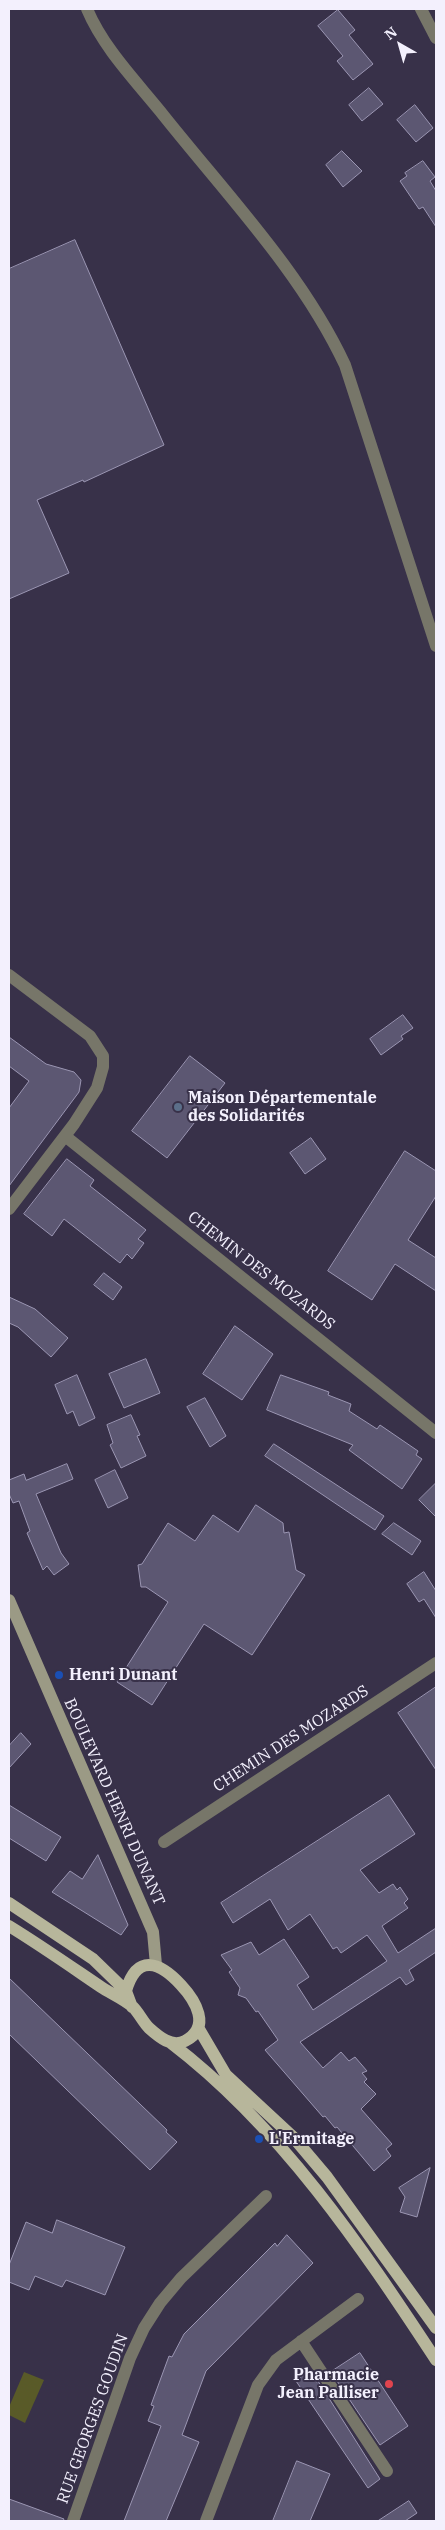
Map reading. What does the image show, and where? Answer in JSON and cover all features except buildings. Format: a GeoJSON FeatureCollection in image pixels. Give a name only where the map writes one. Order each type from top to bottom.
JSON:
{"type":"FeatureCollection","features":[{"type":"Feature","properties":{"kind":"main road","name":"BOULEVARD HENRI DUNANT"},"geometry":{"type":"LineString","coordinates":[[9,1600],[153,1932],[156,1964]]}},
{"type":"Feature","properties":{"kind":"main road"},"geometry":{"type":"LineString","coordinates":[[9,1903],[93,1959],[126,1991],[132,2007]]}},
{"type":"Feature","properties":{"kind":"main road"},"geometry":{"type":"LineString","coordinates":[[9,1926],[132,2007],[148,2027],[200,2066],[282,2148],[355,2244],[436,2360]]}},
{"type":"Feature","properties":{"kind":"main road"},"geometry":{"type":"LineString","coordinates":[[126,1991],[138,1971],[147,1965],[156,1964],[172,1975],[197,2005],[200,2016],[199,2029],[226,2075],[294,2138],[327,2178],[436,2328]]}},
{"type":"Feature","properties":{"kind":"main road"},"geometry":{"type":"LineString","coordinates":[[171,2043],[181,2043],[190,2038],[199,2029]]}},
{"type":"Feature","properties":{"kind":"street"},"geometry":{"type":"LineString","coordinates":[[87,9],[109,47],[267,243],[332,336],[345,365],[436,646]]}},
{"type":"Feature","properties":{"kind":"street"},"geometry":{"type":"LineString","coordinates":[[421,9],[436,38]]}},
{"type":"Feature","properties":{"kind":"street"},"geometry":{"type":"LineString","coordinates":[[9,975],[78,1026],[98,1046],[103,1056],[101,1080],[65,1136],[9,1209]]}},
{"type":"Feature","properties":{"kind":"street","name":"CHEMIN DES MOZARDS"},"geometry":{"type":"LineString","coordinates":[[65,1136],[436,1433]]}},
{"type":"Feature","properties":{"kind":"street","name":"CHEMIN DES MOZARDS"},"geometry":{"type":"LineString","coordinates":[[164,1842],[436,1663]]}},
{"type":"Feature","properties":{"kind":"street","name":"RUE GEORGES GOUDIN"},"geometry":{"type":"LineString","coordinates":[[73,2521],[130,2358],[144,2328],[181,2278],[266,2196]]}},
{"type":"Feature","properties":{"kind":"street"},"geometry":{"type":"LineString","coordinates":[[206,2521],[258,2385],[276,2360],[358,2299]]}},
{"type":"Feature","properties":{"kind":"street"},"geometry":{"type":"LineString","coordinates":[[301,2341],[387,2471]]}},
{"type":"Feature","properties":{"kind":"shaded area"},"geometry":{"type":"Polygon","coordinates":[[[24,2372],[44,2380],[25,2423],[9,2415],[9,2407],[24,2372]]]}},
{"type":"Feature","properties":{"kind":"place","name":"Maison Départementale des Solidarités"},"geometry":{"type":"Point","coordinates":[178,1107]}},
{"type":"Feature","properties":{"kind":"place","name":"Henri Dunant"},"geometry":{"type":"Point","coordinates":[59,1675]}},
{"type":"Feature","properties":{"kind":"place","name":"L'Ermitage"},"geometry":{"type":"Point","coordinates":[259,2139]}},
{"type":"Feature","properties":{"kind":"place","name":"Pharmacie Jean Palliser"},"geometry":{"type":"Point","coordinates":[389,2384]}}]}
